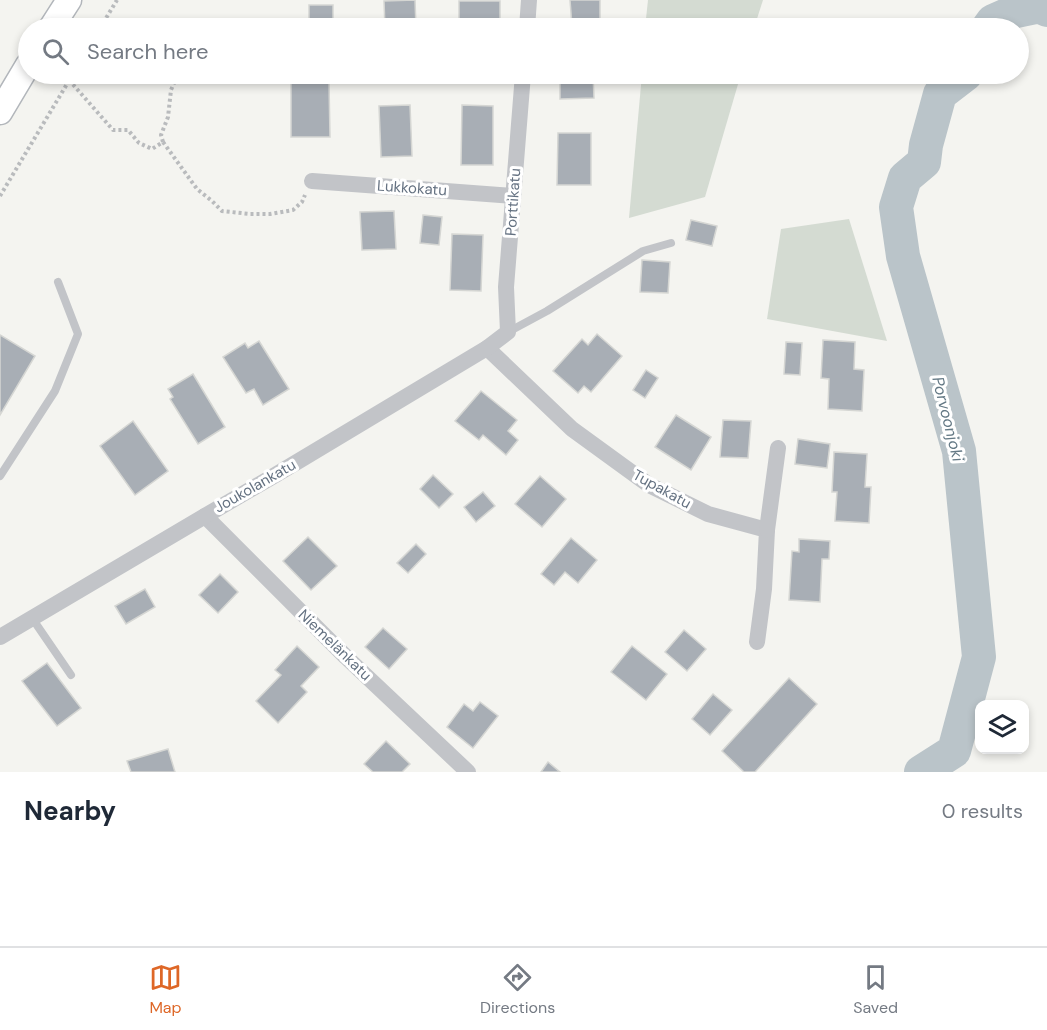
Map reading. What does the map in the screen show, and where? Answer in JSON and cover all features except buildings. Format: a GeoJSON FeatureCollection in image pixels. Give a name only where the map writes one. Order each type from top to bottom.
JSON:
{"type":"FeatureCollection","features":[{"type":"Feature","properties":{"kind":"main road"},"geometry":{"type":"LineString","coordinates":[[57,18],[69,0]]}},
{"type":"Feature","properties":{"kind":"main road"},"geometry":{"type":"LineString","coordinates":[[0,112],[18,82]]}},
{"type":"Feature","properties":{"kind":"street"},"geometry":{"type":"LineString","coordinates":[[528,18],[529,0]]}},
{"type":"Feature","properties":{"kind":"street","name":"Porttikatu"},"geometry":{"type":"LineString","coordinates":[[508,332],[506,287],[522,84]]}},
{"type":"Feature","properties":{"kind":"street","name":"Lukkokatu"},"geometry":{"type":"LineString","coordinates":[[312,181],[513,196]]}},
{"type":"Feature","properties":{"kind":"street","name":"Joukolankatu"},"geometry":{"type":"LineString","coordinates":[[0,637],[488,348],[508,332]]}},
{"type":"Feature","properties":{"kind":"street","name":"Tupakatu"},"geometry":{"type":"LineString","coordinates":[[488,348],[572,429],[649,485],[708,514],[767,530]]}},
{"type":"Feature","properties":{"kind":"street"},"geometry":{"type":"LineString","coordinates":[[757,642],[764,590],[767,530],[778,448]]}},
{"type":"Feature","properties":{"kind":"street","name":"Niemelänkatu"},"geometry":{"type":"LineString","coordinates":[[205,516],[346,657],[468,772]]}},
{"type":"Feature","properties":{"kind":"lane"},"geometry":{"type":"LineString","coordinates":[[508,332],[547,311],[643,251],[670,243]]}},
{"type":"Feature","properties":{"kind":"lane"},"geometry":{"type":"LineString","coordinates":[[0,476],[55,392],[78,334],[58,282]]}},
{"type":"Feature","properties":{"kind":"lane"},"geometry":{"type":"LineString","coordinates":[[32,618],[71,675]]}},
{"type":"Feature","properties":{"kind":"path"},"geometry":{"type":"LineString","coordinates":[[106,18],[117,0]]}},
{"type":"Feature","properties":{"kind":"path"},"geometry":{"type":"LineString","coordinates":[[0,196],[67,84]]}},
{"type":"Feature","properties":{"kind":"path"},"geometry":{"type":"LineString","coordinates":[[73,84],[113,130],[128,130],[140,143],[152,149],[163,142]]}},
{"type":"Feature","properties":{"kind":"path"},"geometry":{"type":"LineString","coordinates":[[173,84],[168,117],[161,135],[163,142],[197,189],[222,211],[270,214],[293,210],[302,202],[312,181]]}},
{"type":"Feature","properties":{"kind":"shaded area"},"geometry":{"type":"Polygon","coordinates":[[[648,0],[763,0],[757,18],[646,18],[648,0]]]}},
{"type":"Feature","properties":{"kind":"shaded area"},"geometry":{"type":"Polygon","coordinates":[[[641,84],[738,84],[705,197],[629,218],[641,84]]]}},
{"type":"Feature","properties":{"kind":"shaded area"},"geometry":{"type":"Polygon","coordinates":[[[849,219],[887,341],[767,319],[781,229],[849,219]]]}},
{"type":"Feature","properties":{"kind":"waterway","name":"Porvoonjoki"},"geometry":{"type":"LineString","coordinates":[[1000,18],[1016,11],[1040,6],[1047,10]]}},
{"type":"Feature","properties":{"kind":"waterway","name":"Porvoonjoki"},"geometry":{"type":"LineString","coordinates":[[921,772],[954,751],[979,657],[959,451],[903,256],[896,207],[905,178],[924,162],[926,145],[940,94],[953,84]]}}]}
